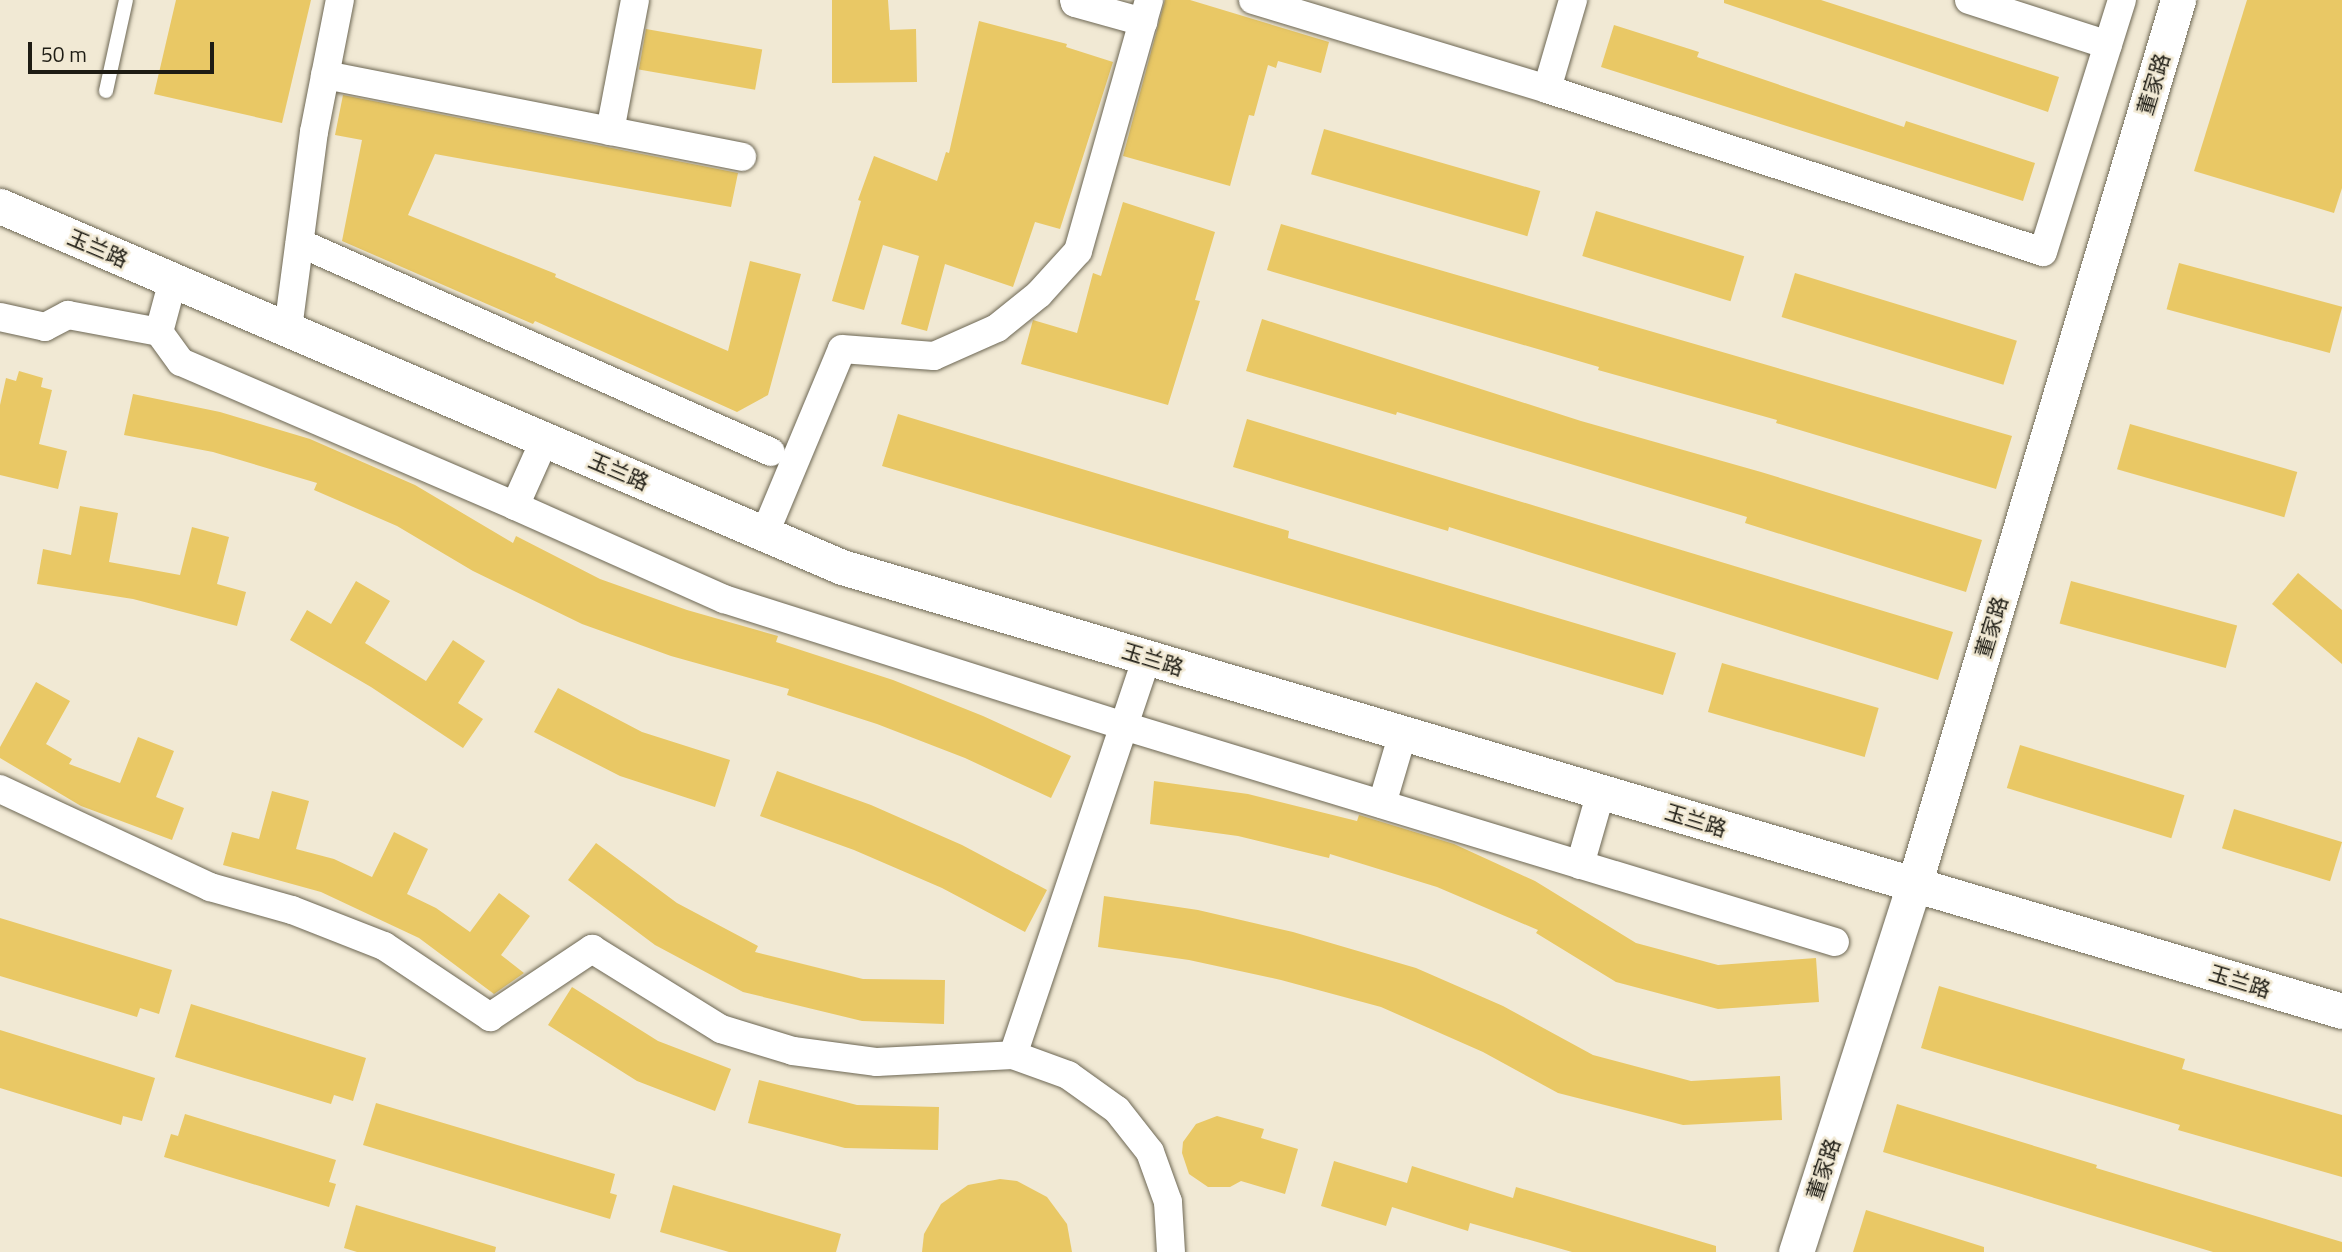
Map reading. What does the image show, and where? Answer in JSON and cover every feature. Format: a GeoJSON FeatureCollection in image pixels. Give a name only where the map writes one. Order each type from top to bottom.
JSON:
{"type":"FeatureCollection","features":[{"type":"Feature","properties":{"kind":"street"},"geometry":{"type":"LineString","coordinates":[[288,329],[314,132],[341,0]]}},
{"type":"Feature","properties":{"kind":"street"},"geometry":{"type":"LineString","coordinates":[[610,131],[635,0]]}},
{"type":"Feature","properties":{"kind":"street"},"geometry":{"type":"LineString","coordinates":[[765,533],[842,349],[934,356],[997,328],[1039,294],[1078,251],[1146,11],[1075,3],[1074,0]]}},
{"type":"Feature","properties":{"kind":"street"},"geometry":{"type":"LineString","coordinates":[[1253,0],[1547,89],[2043,252],[2122,0]]}},
{"type":"Feature","properties":{"kind":"street"},"geometry":{"type":"LineString","coordinates":[[1547,89],[1573,0]]}},
{"type":"Feature","properties":{"kind":"street"},"geometry":{"type":"LineString","coordinates":[[1969,0],[2108,45]]}},
{"type":"Feature","properties":{"kind":"street","name":"董家路"},"geometry":{"type":"LineString","coordinates":[[1796,1252],[1914,885],[2178,0]]}},
{"type":"Feature","properties":{"kind":"street"},"geometry":{"type":"LineString","coordinates":[[325,75],[742,157]]}},
{"type":"Feature","properties":{"kind":"street","name":"玉兰路"},"geometry":{"type":"LineString","coordinates":[[0,206],[842,567],[2342,1011]]}},
{"type":"Feature","properties":{"kind":"street"},"geometry":{"type":"LineString","coordinates":[[300,243],[771,452]]}},
{"type":"Feature","properties":{"kind":"street"},"geometry":{"type":"LineString","coordinates":[[159,332],[173,280]]}},
{"type":"Feature","properties":{"kind":"street"},"geometry":{"type":"LineString","coordinates":[[0,317],[45,327],[68,315],[159,332],[181,362],[724,599],[1124,726],[1835,942]]}},
{"type":"Feature","properties":{"kind":"street"},"geometry":{"type":"LineString","coordinates":[[515,506],[545,439]]}},
{"type":"Feature","properties":{"kind":"street"},"geometry":{"type":"LineString","coordinates":[[1013,1055],[1147,657]]}},
{"type":"Feature","properties":{"kind":"street"},"geometry":{"type":"LineString","coordinates":[[1382,804],[1403,733]]}},
{"type":"Feature","properties":{"kind":"street"},"geometry":{"type":"LineString","coordinates":[[0,789],[210,887],[292,910],[384,946],[490,1017],[592,949],[721,1029],[793,1051],[877,1062],[1013,1055],[1068,1075],[1117,1110],[1150,1152],[1168,1202],[1171,1252]]}},
{"type":"Feature","properties":{"kind":"street"},"geometry":{"type":"LineString","coordinates":[[1580,864],[1601,792]]}},
{"type":"Feature","properties":{"kind":"lane"},"geometry":{"type":"LineString","coordinates":[[106,91],[126,0]]}},
{"type":"Feature","properties":{"kind":"building"},"geometry":{"type":"Polygon","coordinates":[[[176,0],[311,0],[282,123],[154,94],[176,0]]]}},
{"type":"Feature","properties":{"kind":"building"},"geometry":{"type":"Polygon","coordinates":[[[832,0],[888,0],[890,30],[916,29],[917,82],[832,83],[832,0]]]}},
{"type":"Feature","properties":{"kind":"building"},"geometry":{"type":"Polygon","coordinates":[[[1165,0],[1190,0],[1329,42],[1321,73],[1278,61],[1276,68],[1268,65],[1254,116],[1249,115],[1230,186],[1123,156],[1165,0]]]}},
{"type":"Feature","properties":{"kind":"building"},"geometry":{"type":"Polygon","coordinates":[[[1724,0],[1821,0],[2059,77],[2048,112],[1724,3],[1724,0]]]}},
{"type":"Feature","properties":{"kind":"building"},"geometry":{"type":"Polygon","coordinates":[[[2247,0],[2342,0],[2342,188],[2334,213],[2194,171],[2247,0]]]}},
{"type":"Feature","properties":{"kind":"building"},"geometry":{"type":"Polygon","coordinates":[[[979,21],[1067,44],[1066,47],[1113,62],[1060,229],[1035,222],[1013,287],[945,264],[927,331],[901,324],[919,256],[883,245],[864,310],[832,301],[861,201],[858,200],[874,156],[937,181],[946,152],[949,153],[979,21]]]}},
{"type":"Feature","properties":{"kind":"building"},"geometry":{"type":"Polygon","coordinates":[[[1614,25],[1699,52],[1697,57],[1904,127],[1906,121],[2035,163],[2023,201],[1601,67],[1614,25]]]}},
{"type":"Feature","properties":{"kind":"building"},"geometry":{"type":"Polygon","coordinates":[[[646,29],[762,49],[755,90],[639,69],[646,29]]]}},
{"type":"Feature","properties":{"kind":"building"},"geometry":{"type":"Polygon","coordinates":[[[343,95],[738,173],[731,207],[435,154],[408,215],[556,274],[555,277],[728,351],[750,261],[801,274],[768,395],[737,412],[535,321],[533,324],[342,241],[362,140],[335,135],[343,95]]]}},
{"type":"Feature","properties":{"kind":"building"},"geometry":{"type":"Polygon","coordinates":[[[1324,129],[1540,191],[1527,236],[1311,174],[1324,129]]]}},
{"type":"Feature","properties":{"kind":"building"},"geometry":{"type":"Polygon","coordinates":[[[1123,202],[1215,232],[1195,300],[1200,301],[1168,405],[1021,364],[1033,320],[1077,333],[1093,273],[1101,276],[1123,202]]]}},
{"type":"Feature","properties":{"kind":"building"},"geometry":{"type":"Polygon","coordinates":[[[1596,211],[1744,256],[1730,301],[1582,256],[1596,211]]]}},
{"type":"Feature","properties":{"kind":"building"},"geometry":{"type":"Polygon","coordinates":[[[1281,224],[2012,436],[1996,489],[1776,423],[1777,420],[1598,370],[1599,367],[1267,270],[1281,224]]]}},
{"type":"Feature","properties":{"kind":"building"},"geometry":{"type":"Polygon","coordinates":[[[2179,263],[2342,307],[2330,353],[2167,309],[2179,263]]]}},
{"type":"Feature","properties":{"kind":"building"},"geometry":{"type":"Polygon","coordinates":[[[1795,273],[2017,341],[2003,385],[1782,317],[1795,273]]]}},
{"type":"Feature","properties":{"kind":"building"},"geometry":{"type":"Polygon","coordinates":[[[1262,319],[1581,421],[1761,472],[1982,540],[1966,592],[1745,523],[1747,517],[1397,412],[1396,415],[1246,371],[1262,319]]]}},
{"type":"Feature","properties":{"kind":"building"},"geometry":{"type":"Polygon","coordinates":[[[19,371],[43,378],[41,387],[52,390],[39,444],[67,451],[58,489],[0,475],[0,405],[6,378],[16,381],[19,371]]]}},
{"type":"Feature","properties":{"kind":"building"},"geometry":{"type":"Polygon","coordinates":[[[133,394],[220,412],[310,439],[415,485],[513,543],[516,536],[600,579],[687,610],[778,636],[776,642],[893,680],[983,716],[1071,756],[1051,798],[965,758],[877,724],[787,695],[789,689],[671,656],[582,624],[473,571],[397,526],[314,490],[317,483],[213,452],[124,435],[133,394]]]}},
{"type":"Feature","properties":{"kind":"building"},"geometry":{"type":"Polygon","coordinates":[[[898,414],[1289,531],[1288,538],[1676,653],[1663,695],[882,466],[898,414]]]}},
{"type":"Feature","properties":{"kind":"building"},"geometry":{"type":"Polygon","coordinates":[[[1247,419],[1953,632],[1938,680],[1449,527],[1448,531],[1233,467],[1247,419]]]}},
{"type":"Feature","properties":{"kind":"building"},"geometry":{"type":"Polygon","coordinates":[[[2130,424],[2297,472],[2284,517],[2117,469],[2130,424]]]}},
{"type":"Feature","properties":{"kind":"building"},"geometry":{"type":"Polygon","coordinates":[[[80,506],[118,513],[109,562],[180,575],[192,527],[229,537],[217,584],[246,592],[237,626],[133,599],[37,584],[43,549],[71,555],[80,506]]]}},
{"type":"Feature","properties":{"kind":"building"},"geometry":{"type":"Polygon","coordinates":[[[2298,573],[2342,610],[2342,664],[2272,604],[2298,573]]]}},
{"type":"Feature","properties":{"kind":"building"},"geometry":{"type":"Polygon","coordinates":[[[356,581],[390,601],[365,643],[426,681],[453,640],[485,661],[458,703],[483,719],[463,748],[371,687],[290,640],[307,610],[331,624],[356,581]]]}},
{"type":"Feature","properties":{"kind":"building"},"geometry":{"type":"Polygon","coordinates":[[[2071,581],[2237,626],[2226,668],[2060,624],[2071,581]]]}},
{"type":"Feature","properties":{"kind":"building"},"geometry":{"type":"Polygon","coordinates":[[[1722,663],[1879,708],[1865,757],[1708,712],[1722,663]]]}},
{"type":"Feature","properties":{"kind":"building"},"geometry":{"type":"Polygon","coordinates":[[[36,682],[70,701],[46,744],[72,759],[69,764],[120,783],[138,737],[174,751],[156,797],[184,808],[172,840],[81,806],[0,758],[0,747],[36,682]]]}},
{"type":"Feature","properties":{"kind":"building"},"geometry":{"type":"Polygon","coordinates":[[[558,688],[642,732],[730,760],[715,807],[620,776],[534,732],[558,688]]]}},
{"type":"Feature","properties":{"kind":"building"},"geometry":{"type":"Polygon","coordinates":[[[2020,745],[2184,795],[2171,838],[2007,788],[2020,745]]]}},
{"type":"Feature","properties":{"kind":"building"},"geometry":{"type":"Polygon","coordinates":[[[777,771],[871,805],[962,845],[1047,890],[1025,932],[942,888],[854,850],[760,816],[777,771]]]}},
{"type":"Feature","properties":{"kind":"building"},"geometry":{"type":"Polygon","coordinates":[[[1154,781],[1248,794],[1357,821],[1359,815],[1454,844],[1535,881],[1636,943],[1718,965],[1816,958],[1819,1002],[1718,1009],[1616,982],[1536,933],[1538,930],[1437,887],[1330,854],[1329,858],[1238,836],[1150,824],[1154,781]]]}},
{"type":"Feature","properties":{"kind":"building"},"geometry":{"type":"Polygon","coordinates":[[[272,791],[309,801],[296,849],[334,859],[372,877],[394,832],[428,849],[407,894],[436,908],[470,932],[499,893],[530,916],[501,955],[524,973],[494,994],[419,938],[321,892],[223,865],[232,832],[259,839],[272,791]]]}},
{"type":"Feature","properties":{"kind":"building"},"geometry":{"type":"Polygon","coordinates":[[[2234,809],[2342,842],[2330,881],[2222,848],[2234,809]]]}},
{"type":"Feature","properties":{"kind":"building"},"geometry":{"type":"Polygon","coordinates":[[[596,843],[677,903],[758,946],[755,952],[863,979],[945,980],[944,1024],[862,1021],[743,992],[655,945],[568,880],[596,843]]]}},
{"type":"Feature","properties":{"kind":"building"},"geometry":{"type":"Polygon","coordinates":[[[1104,896],[1198,910],[1293,932],[1416,968],[1503,1006],[1593,1055],[1691,1081],[1780,1076],[1782,1120],[1683,1125],[1558,1093],[1483,1052],[1381,1007],[1281,980],[1189,960],[1098,947],[1104,896]]]}},
{"type":"Feature","properties":{"kind":"building"},"geometry":{"type":"Polygon","coordinates":[[[0,918],[172,970],[159,1014],[140,1008],[137,1017],[0,976],[0,918]]]}},
{"type":"Feature","properties":{"kind":"building"},"geometry":{"type":"Polygon","coordinates":[[[1939,986],[2185,1059],[2182,1069],[2342,1115],[2342,1177],[2178,1130],[2180,1125],[1921,1048],[1939,986]]]}},
{"type":"Feature","properties":{"kind":"building"},"geometry":{"type":"Polygon","coordinates":[[[572,987],[658,1041],[731,1069],[715,1111],[637,1081],[548,1025],[572,987]]]}},
{"type":"Feature","properties":{"kind":"building"},"geometry":{"type":"Polygon","coordinates":[[[191,1004],[366,1058],[353,1101],[334,1095],[331,1104],[175,1057],[191,1004]]]}},
{"type":"Feature","properties":{"kind":"building"},"geometry":{"type":"Polygon","coordinates":[[[0,1030],[155,1078],[142,1121],[123,1116],[121,1125],[0,1088],[0,1030]]]}},
{"type":"Feature","properties":{"kind":"building"},"geometry":{"type":"Polygon","coordinates":[[[759,1080],[857,1105],[939,1107],[938,1150],[845,1148],[748,1123],[759,1080]]]}},
{"type":"Feature","properties":{"kind":"building"},"geometry":{"type":"Polygon","coordinates":[[[376,1103],[615,1174],[610,1193],[617,1195],[610,1219],[363,1145],[376,1103]]]}},
{"type":"Feature","properties":{"kind":"building"},"geometry":{"type":"Polygon","coordinates":[[[1897,1104],[2097,1165],[2096,1168],[2342,1242],[2342,1252],[2213,1252],[1883,1152],[1897,1104]]]}},
{"type":"Feature","properties":{"kind":"building"},"geometry":{"type":"Polygon","coordinates":[[[185,1114],[336,1160],[329,1182],[336,1184],[329,1207],[164,1157],[171,1134],[178,1136],[185,1114]]]}},
{"type":"Feature","properties":{"kind":"building"},"geometry":{"type":"Polygon","coordinates":[[[1217,1116],[1264,1129],[1261,1138],[1298,1149],[1285,1194],[1241,1181],[1230,1187],[1208,1187],[1189,1174],[1182,1153],[1183,1142],[1196,1124],[1217,1116]]]}},
{"type":"Feature","properties":{"kind":"building"},"geometry":{"type":"Polygon","coordinates":[[[1334,1161],[1407,1183],[1412,1166],[1513,1198],[1516,1187],[1716,1246],[1716,1252],[1572,1252],[1470,1223],[1468,1231],[1392,1207],[1386,1226],[1321,1206],[1334,1161]]]}},
{"type":"Feature","properties":{"kind":"building"},"geometry":{"type":"Polygon","coordinates":[[[1000,1179],[1017,1181],[1047,1197],[1067,1224],[1072,1252],[922,1252],[924,1234],[941,1204],[968,1185],[1000,1179]]]}},
{"type":"Feature","properties":{"kind":"building"},"geometry":{"type":"Polygon","coordinates":[[[673,1185],[841,1234],[836,1252],[729,1252],[660,1232],[673,1185]]]}},
{"type":"Feature","properties":{"kind":"building"},"geometry":{"type":"Polygon","coordinates":[[[356,1205],[496,1247],[495,1252],[357,1252],[344,1248],[356,1205]]]}},
{"type":"Feature","properties":{"kind":"building"},"geometry":{"type":"Polygon","coordinates":[[[1866,1210],[1984,1247],[1984,1252],[1853,1252],[1866,1210]]]}}]}
